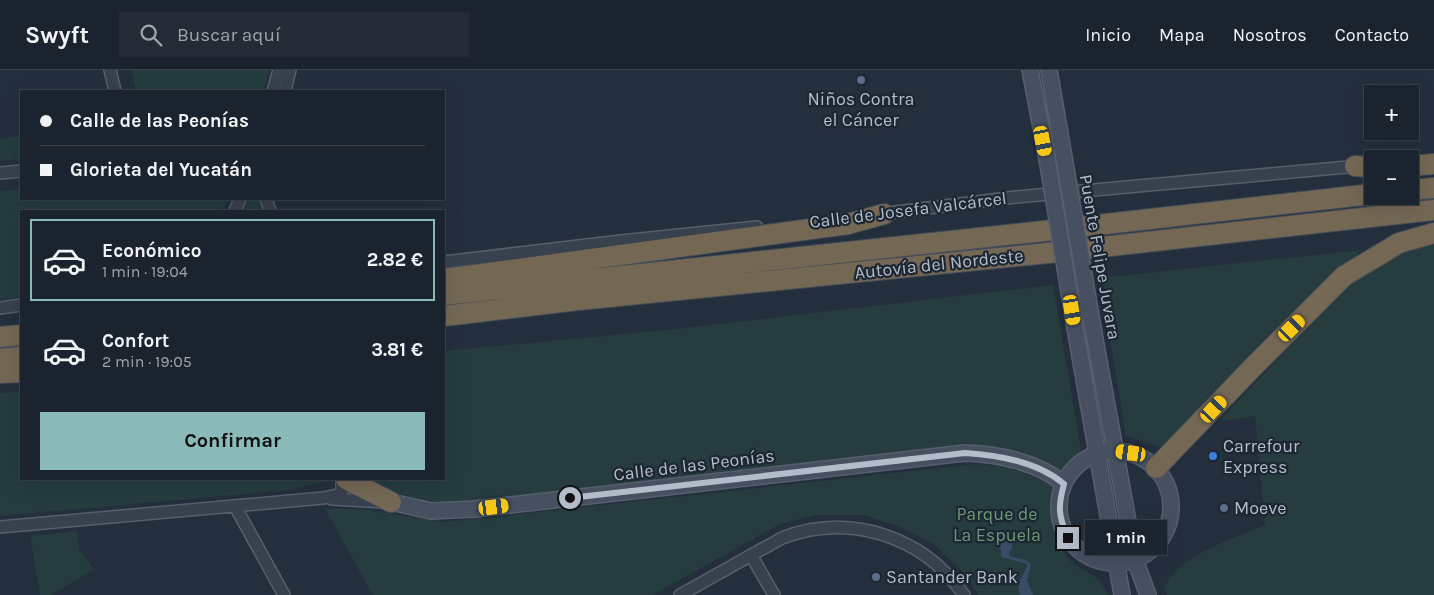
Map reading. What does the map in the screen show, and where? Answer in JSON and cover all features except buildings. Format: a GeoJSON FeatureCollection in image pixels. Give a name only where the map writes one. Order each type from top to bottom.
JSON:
{"type":"FeatureCollection","features":[{"type":"Feature","properties":{"kind":"highway"},"geometry":{"type":"LineString","coordinates":[[1419,165],[1434,164]]}},
{"type":"Feature","properties":{"kind":"highway"},"geometry":{"type":"LineString","coordinates":[[1419,189],[1434,188]]}},
{"type":"Feature","properties":{"kind":"highway","name":"Autovía del Nordeste"},"geometry":{"type":"LineString","coordinates":[[445,295],[1364,195]]}},
{"type":"Feature","properties":{"kind":"highway","name":"Autovía del Nordeste"},"geometry":{"type":"LineString","coordinates":[[445,316],[587,299],[1048,253],[1434,210]]}},
{"type":"Feature","properties":{"kind":"highway"},"geometry":{"type":"LineString","coordinates":[[445,279],[848,224],[884,214]]}},
{"type":"Feature","properties":{"kind":"highway"},"geometry":{"type":"LineString","coordinates":[[1156,468],[1344,276],[1399,243],[1434,233]]}},
{"type":"Feature","properties":{"kind":"highway"},"geometry":{"type":"LineString","coordinates":[[0,337],[20,335]]}},
{"type":"Feature","properties":{"kind":"highway"},"geometry":{"type":"LineString","coordinates":[[0,359],[20,357]]}},
{"type":"Feature","properties":{"kind":"highway"},"geometry":{"type":"LineString","coordinates":[[0,373],[20,372]]}},
{"type":"Feature","properties":{"kind":"highway"},"geometry":{"type":"LineString","coordinates":[[346,480],[391,502]]}},
{"type":"Feature","properties":{"kind":"main road","name":"Puente Felipe Juvara"},"geometry":{"type":"LineString","coordinates":[[1030,70],[1122,595]]}},
{"type":"Feature","properties":{"kind":"main road","name":"Puente Felipe Juvara"},"geometry":{"type":"LineString","coordinates":[[1049,70],[1135,560],[1148,595]]}},
{"type":"Feature","properties":{"kind":"main road"},"geometry":{"type":"LineString","coordinates":[[1116,451],[1131,453],[1144,459],[1156,468],[1170,492],[1172,506],[1165,534],[1156,546],[1147,554],[1135,560],[1116,564],[1097,561],[1080,552],[1068,538],[1060,520],[1059,511],[1059,502],[1064,484],[1072,471],[1083,461],[1096,454],[1116,451]]}},
{"type":"Feature","properties":{"kind":"main road","name":"Calle de las Peonías"},"geometry":{"type":"LineString","coordinates":[[391,502],[431,511],[467,510],[965,453],[997,456],[1024,464],[1047,473],[1064,484]]}},
{"type":"Feature","properties":{"kind":"street"},"geometry":{"type":"LineString","coordinates":[[110,70],[115,90]]}},
{"type":"Feature","properties":{"kind":"street"},"geometry":{"type":"LineString","coordinates":[[273,90],[279,70]]}},
{"type":"Feature","properties":{"kind":"street"},"geometry":{"type":"LineString","coordinates":[[285,90],[290,70]]}},
{"type":"Feature","properties":{"kind":"street"},"geometry":{"type":"LineString","coordinates":[[1419,159],[1434,157]]}},
{"type":"Feature","properties":{"kind":"street","name":"Calle de Josefa Valcárcel"},"geometry":{"type":"LineString","coordinates":[[445,262],[621,240],[884,214],[1016,197],[1364,166]]}},
{"type":"Feature","properties":{"kind":"street"},"geometry":{"type":"LineString","coordinates":[[0,173],[20,171]]}},
{"type":"Feature","properties":{"kind":"street"},"geometry":{"type":"LineString","coordinates":[[0,308],[20,305]]}},
{"type":"Feature","properties":{"kind":"street","name":"Calle de las Peonías"},"geometry":{"type":"LineString","coordinates":[[0,527],[323,498],[339,495],[342,492],[344,480]]}},
{"type":"Feature","properties":{"kind":"street","name":"Calle de las Peonías"},"geometry":{"type":"LineString","coordinates":[[323,498],[391,502]]}},
{"type":"Feature","properties":{"kind":"street"},"geometry":{"type":"LineString","coordinates":[[235,506],[284,595]]}},
{"type":"Feature","properties":{"kind":"street"},"geometry":{"type":"LineString","coordinates":[[680,595],[782,538],[816,528],[838,527],[870,530],[900,540],[915,548],[937,564],[964,595]]}},
{"type":"Feature","properties":{"kind":"street"},"geometry":{"type":"LineString","coordinates":[[751,555],[774,595]]}},
{"type":"Feature","properties":{"kind":"green space"},"geometry":{"type":"Polygon","coordinates":[[[131,70],[269,70],[264,90],[136,90],[131,70]]]}},
{"type":"Feature","properties":{"kind":"green space"},"geometry":{"type":"Polygon","coordinates":[[[20,136],[20,159],[0,161],[0,139],[20,136]]]}},
{"type":"Feature","properties":{"kind":"green space"},"geometry":{"type":"Polygon","coordinates":[[[20,189],[20,200],[228,200],[223,210],[20,210],[20,297],[0,299],[0,191],[20,189]]]}},
{"type":"Feature","properties":{"kind":"green space"},"geometry":{"type":"Polygon","coordinates":[[[246,200],[258,200],[261,210],[240,210],[246,200]]]}},
{"type":"Feature","properties":{"kind":"green space"},"geometry":{"type":"Polygon","coordinates":[[[1434,240],[1434,595],[1167,595],[1164,588],[1183,565],[1217,545],[1265,525],[1255,416],[1218,422],[1316,318],[1366,270],[1421,242],[1434,240]]]}},
{"type":"Feature","properties":{"kind":"green space"},"geometry":{"type":"Polygon","coordinates":[[[1361,250],[1161,448],[1126,436],[1100,278],[1361,250]]]}},
{"type":"Feature","properties":{"kind":"green space"},"geometry":{"type":"Polygon","coordinates":[[[1053,285],[1083,462],[1063,474],[995,450],[515,497],[434,502],[401,498],[359,480],[445,480],[445,351],[677,329],[1053,285]]]}},
{"type":"Feature","properties":{"kind":"green space"},"geometry":{"type":"Polygon","coordinates":[[[20,391],[20,480],[333,480],[289,490],[0,516],[0,393],[20,391]]]}},
{"type":"Feature","properties":{"kind":"green space","name":"Parque de La Espuela"},"geometry":{"type":"Polygon","coordinates":[[[976,464],[1006,467],[1053,486],[1054,524],[1063,551],[1071,561],[1100,581],[1108,595],[978,595],[969,578],[934,544],[898,526],[864,515],[815,515],[778,525],[653,595],[373,595],[325,509],[363,509],[445,522],[976,464]]]}},
{"type":"Feature","properties":{"kind":"green space"},"geometry":{"type":"Polygon","coordinates":[[[77,531],[79,550],[94,569],[51,595],[40,595],[30,536],[77,531]]]}},
{"type":"Feature","properties":{"kind":"water"},"geometry":{"type":"Polygon","coordinates":[[[997,529],[1009,532],[1010,534],[1012,549],[1009,552],[1009,556],[1026,560],[1031,564],[1027,580],[1033,595],[1020,595],[1019,591],[1020,581],[1027,564],[1001,557],[999,546],[989,540],[990,535],[997,529]]]}},
{"type":"Feature","properties":{"kind":"place","name":"Niños Contra el Cáncer"},"geometry":{"type":"Point","coordinates":[861,80]}},
{"type":"Feature","properties":{"kind":"place","name":"Carrefour Express"},"geometry":{"type":"Point","coordinates":[1213,456]}},
{"type":"Feature","properties":{"kind":"place","name":"Moeve"},"geometry":{"type":"Point","coordinates":[1224,508]}},
{"type":"Feature","properties":{"kind":"place","name":"Santander Bank"},"geometry":{"type":"Point","coordinates":[876,577]}},
{"type":"Feature","properties":{"kind":"route"},"geometry":{"type":"LineString","coordinates":[[570,498],[965,453],[983,454],[1024,464],[1047,473],[1064,484],[1059,502],[1060,520],[1068,538]]}}]}
